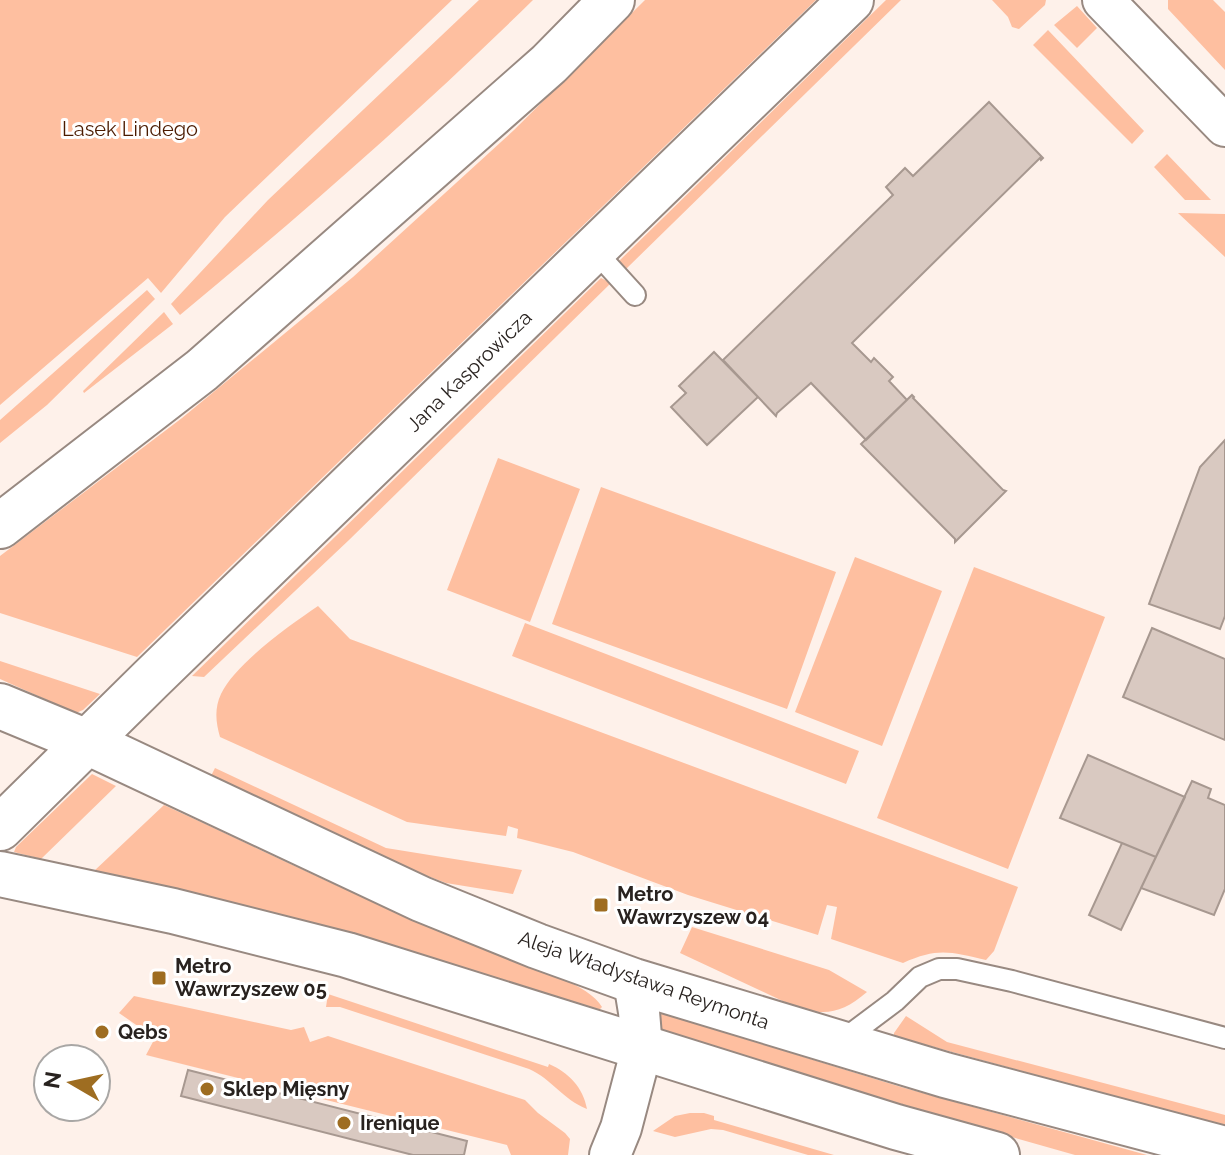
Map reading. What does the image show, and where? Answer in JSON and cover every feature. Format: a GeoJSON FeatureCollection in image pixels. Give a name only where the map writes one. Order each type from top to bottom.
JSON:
{"type":"FeatureCollection","features":[{"type":"Feature","properties":{"kind":"main road"},"geometry":{"type":"LineString","coordinates":[[0,526],[202,370],[549,64],[612,0]]}},
{"type":"Feature","properties":{"kind":"main road","name":"Jana Kasprowicza"},"geometry":{"type":"LineString","coordinates":[[0,828],[851,0]]}},
{"type":"Feature","properties":{"kind":"main road","name":"Aleja Władysława Reymonta"},"geometry":{"type":"LineString","coordinates":[[0,706],[87,742],[463,917],[634,981],[945,1075],[1225,1149]]}},
{"type":"Feature","properties":{"kind":"main road"},"geometry":{"type":"LineString","coordinates":[[0,874],[173,911],[347,955],[896,1127],[997,1155]]}},
{"type":"Feature","properties":{"kind":"street"},"geometry":{"type":"LineString","coordinates":[[1103,0],[1225,126]]}},
{"type":"Feature","properties":{"kind":"street"},"geometry":{"type":"LineString","coordinates":[[610,1155],[621,1128],[642,1048],[634,981]]}},
{"type":"Feature","properties":{"kind":"lane"},"geometry":{"type":"LineString","coordinates":[[594,250],[635,295]]}},
{"type":"Feature","properties":{"kind":"lane"},"geometry":{"type":"LineString","coordinates":[[838,1044],[895,1001],[920,977],[939,969],[957,969],[1012,981],[1225,1038]]}},
{"type":"Feature","properties":{"kind":"green space","name":"Lasek Lindego"},"geometry":{"type":"Polygon","coordinates":[[[0,0],[452,0],[225,217],[161,293],[148,278],[0,405],[0,0]]]}},
{"type":"Feature","properties":{"kind":"green space"},"geometry":{"type":"Polygon","coordinates":[[[479,0],[533,0],[360,161],[180,315],[171,304],[268,200],[479,0]]]}},
{"type":"Feature","properties":{"kind":"green space"},"geometry":{"type":"Polygon","coordinates":[[[645,0],[816,0],[137,657],[0,613],[0,556],[182,418],[353,277],[514,130],[645,0]]]}},
{"type":"Feature","properties":{"kind":"green space"},"geometry":{"type":"Polygon","coordinates":[[[886,0],[901,0],[626,269],[619,261],[886,0]]]}},
{"type":"Feature","properties":{"kind":"green space"},"geometry":{"type":"Polygon","coordinates":[[[992,0],[1046,0],[1045,5],[1019,29],[1012,27],[1008,17],[992,0]]]}},
{"type":"Feature","properties":{"kind":"green space"},"geometry":{"type":"Polygon","coordinates":[[[1168,0],[1213,0],[1225,12],[1225,70],[1168,9],[1168,0]]]}},
{"type":"Feature","properties":{"kind":"green space"},"geometry":{"type":"Polygon","coordinates":[[[1077,6],[1097,28],[1077,48],[1054,25],[1077,6]]]}},
{"type":"Feature","properties":{"kind":"green space"},"geometry":{"type":"Polygon","coordinates":[[[1048,30],[1144,131],[1132,144],[1033,45],[1048,30]]]}},
{"type":"Feature","properties":{"kind":"green space"},"geometry":{"type":"Polygon","coordinates":[[[1167,154],[1211,200],[1185,200],[1154,167],[1167,154]]]}},
{"type":"Feature","properties":{"kind":"green space"},"geometry":{"type":"Polygon","coordinates":[[[1178,213],[1225,214],[1225,257],[1178,213]]]}},
{"type":"Feature","properties":{"kind":"green space"},"geometry":{"type":"Polygon","coordinates":[[[601,278],[611,283],[349,540],[204,677],[192,676],[601,278]]]}},
{"type":"Feature","properties":{"kind":"green space"},"geometry":{"type":"Polygon","coordinates":[[[147,290],[155,299],[47,405],[0,443],[0,420],[147,290]]]}},
{"type":"Feature","properties":{"kind":"green space"},"geometry":{"type":"Polygon","coordinates":[[[164,312],[173,324],[84,393],[83,391],[164,312]]]}},
{"type":"Feature","properties":{"kind":"green space"},"geometry":{"type":"Polygon","coordinates":[[[498,458],[580,489],[530,622],[447,590],[498,458]]]}},
{"type":"Feature","properties":{"kind":"green space"},"geometry":{"type":"Polygon","coordinates":[[[601,487],[836,572],[787,709],[552,624],[601,487]]]}},
{"type":"Feature","properties":{"kind":"green space"},"geometry":{"type":"Polygon","coordinates":[[[855,557],[942,591],[882,746],[795,712],[855,557]]]}},
{"type":"Feature","properties":{"kind":"green space"},"geometry":{"type":"Polygon","coordinates":[[[974,567],[1105,617],[1008,869],[877,818],[974,567]]]}},
{"type":"Feature","properties":{"kind":"green space"},"geometry":{"type":"Polygon","coordinates":[[[318,606],[350,639],[1018,887],[994,951],[986,960],[944,952],[903,963],[831,939],[837,907],[827,905],[818,935],[688,895],[573,852],[517,838],[518,829],[508,826],[506,836],[407,822],[220,737],[217,705],[228,682],[264,646],[318,606]]]}},
{"type":"Feature","properties":{"kind":"green space"},"geometry":{"type":"Polygon","coordinates":[[[525,623],[859,751],[846,784],[512,656],[525,623]]]}},
{"type":"Feature","properties":{"kind":"green space"},"geometry":{"type":"Polygon","coordinates":[[[0,661],[100,694],[76,713],[0,679],[0,661]]]}},
{"type":"Feature","properties":{"kind":"green space"},"geometry":{"type":"Polygon","coordinates":[[[215,768],[386,848],[522,870],[513,894],[446,883],[417,872],[211,776],[215,768]]]}},
{"type":"Feature","properties":{"kind":"green space"},"geometry":{"type":"Polygon","coordinates":[[[92,774],[116,786],[41,859],[14,852],[16,847],[92,774]]]}},
{"type":"Feature","properties":{"kind":"green space"},"geometry":{"type":"Polygon","coordinates":[[[164,805],[423,924],[561,978],[586,991],[602,1007],[599,1010],[333,929],[93,872],[164,805]]]}},
{"type":"Feature","properties":{"kind":"green space"},"geometry":{"type":"Polygon","coordinates":[[[692,927],[829,970],[867,992],[848,1005],[830,1012],[811,1011],[789,1004],[680,953],[692,927]]]}},
{"type":"Feature","properties":{"kind":"green space"},"geometry":{"type":"Polygon","coordinates":[[[328,994],[548,1067],[549,1064],[574,1082],[587,1109],[529,1069],[340,1007],[326,1007],[328,994]]]}},
{"type":"Feature","properties":{"kind":"green space"},"geometry":{"type":"Polygon","coordinates":[[[134,996],[291,1030],[304,1027],[310,1042],[328,1036],[525,1100],[570,1139],[568,1155],[511,1155],[507,1145],[146,1055],[155,1038],[119,1013],[134,996]]]}},
{"type":"Feature","properties":{"kind":"green space"},"geometry":{"type":"Polygon","coordinates":[[[658,1012],[901,1087],[1147,1155],[1075,1155],[885,1101],[657,1031],[658,1012]]]}},
{"type":"Feature","properties":{"kind":"green space"},"geometry":{"type":"Polygon","coordinates":[[[906,1016],[947,1042],[1225,1115],[1225,1127],[894,1036],[906,1016]]]}},
{"type":"Feature","properties":{"kind":"green space"},"geometry":{"type":"Polygon","coordinates":[[[704,1113],[714,1116],[714,1120],[834,1155],[808,1155],[723,1130],[711,1129],[675,1137],[653,1131],[675,1116],[704,1113]]]}},
{"type":"Feature","properties":{"kind":"building"},"geometry":{"type":"Polygon","coordinates":[[[989,102],[1043,158],[852,343],[871,362],[874,358],[893,377],[889,381],[907,400],[866,440],[811,383],[776,416],[723,360],[893,195],[886,187],[905,168],[913,176],[989,102]]]}},
{"type":"Feature","properties":{"kind":"building"},"geometry":{"type":"Polygon","coordinates":[[[714,352],[758,397],[707,445],[671,407],[686,393],[679,386],[714,352]]]}},
{"type":"Feature","properties":{"kind":"building"},"geometry":{"type":"Polygon","coordinates":[[[912,395],[1006,491],[955,542],[861,444],[912,395]]]}},
{"type":"Feature","properties":{"kind":"building"},"geometry":{"type":"Polygon","coordinates":[[[1225,440],[1225,616],[1220,629],[1149,604],[1200,467],[1225,440]]]}},
{"type":"Feature","properties":{"kind":"building"},"geometry":{"type":"Polygon","coordinates":[[[1152,628],[1225,659],[1225,740],[1123,697],[1152,628]]]}},
{"type":"Feature","properties":{"kind":"building"},"geometry":{"type":"Polygon","coordinates":[[[1088,755],[1185,797],[1156,857],[1060,818],[1088,755]]]}},
{"type":"Feature","properties":{"kind":"building"},"geometry":{"type":"Polygon","coordinates":[[[1192,781],[1211,789],[1208,798],[1225,805],[1225,889],[1214,915],[1141,888],[1192,781]]]}},
{"type":"Feature","properties":{"kind":"building"},"geometry":{"type":"Polygon","coordinates":[[[1122,843],[1156,857],[1121,930],[1089,915],[1122,843]]]}},
{"type":"Feature","properties":{"kind":"building"},"geometry":{"type":"Polygon","coordinates":[[[188,1070],[467,1141],[464,1155],[413,1155],[181,1096],[188,1070]]]}},
{"type":"Feature","properties":{"kind":"place","name":"Metro Wawrzyszew 04"},"geometry":{"type":"Point","coordinates":[601,905]}},
{"type":"Feature","properties":{"kind":"place","name":"Metro Wawrzyszew 05"},"geometry":{"type":"Point","coordinates":[159,978]}},
{"type":"Feature","properties":{"kind":"place","name":"Qebs"},"geometry":{"type":"Point","coordinates":[102,1032]}},
{"type":"Feature","properties":{"kind":"place","name":"Sklep Mięsny"},"geometry":{"type":"Point","coordinates":[207,1089]}},
{"type":"Feature","properties":{"kind":"place","name":"Irenique"},"geometry":{"type":"Point","coordinates":[344,1123]}}]}
